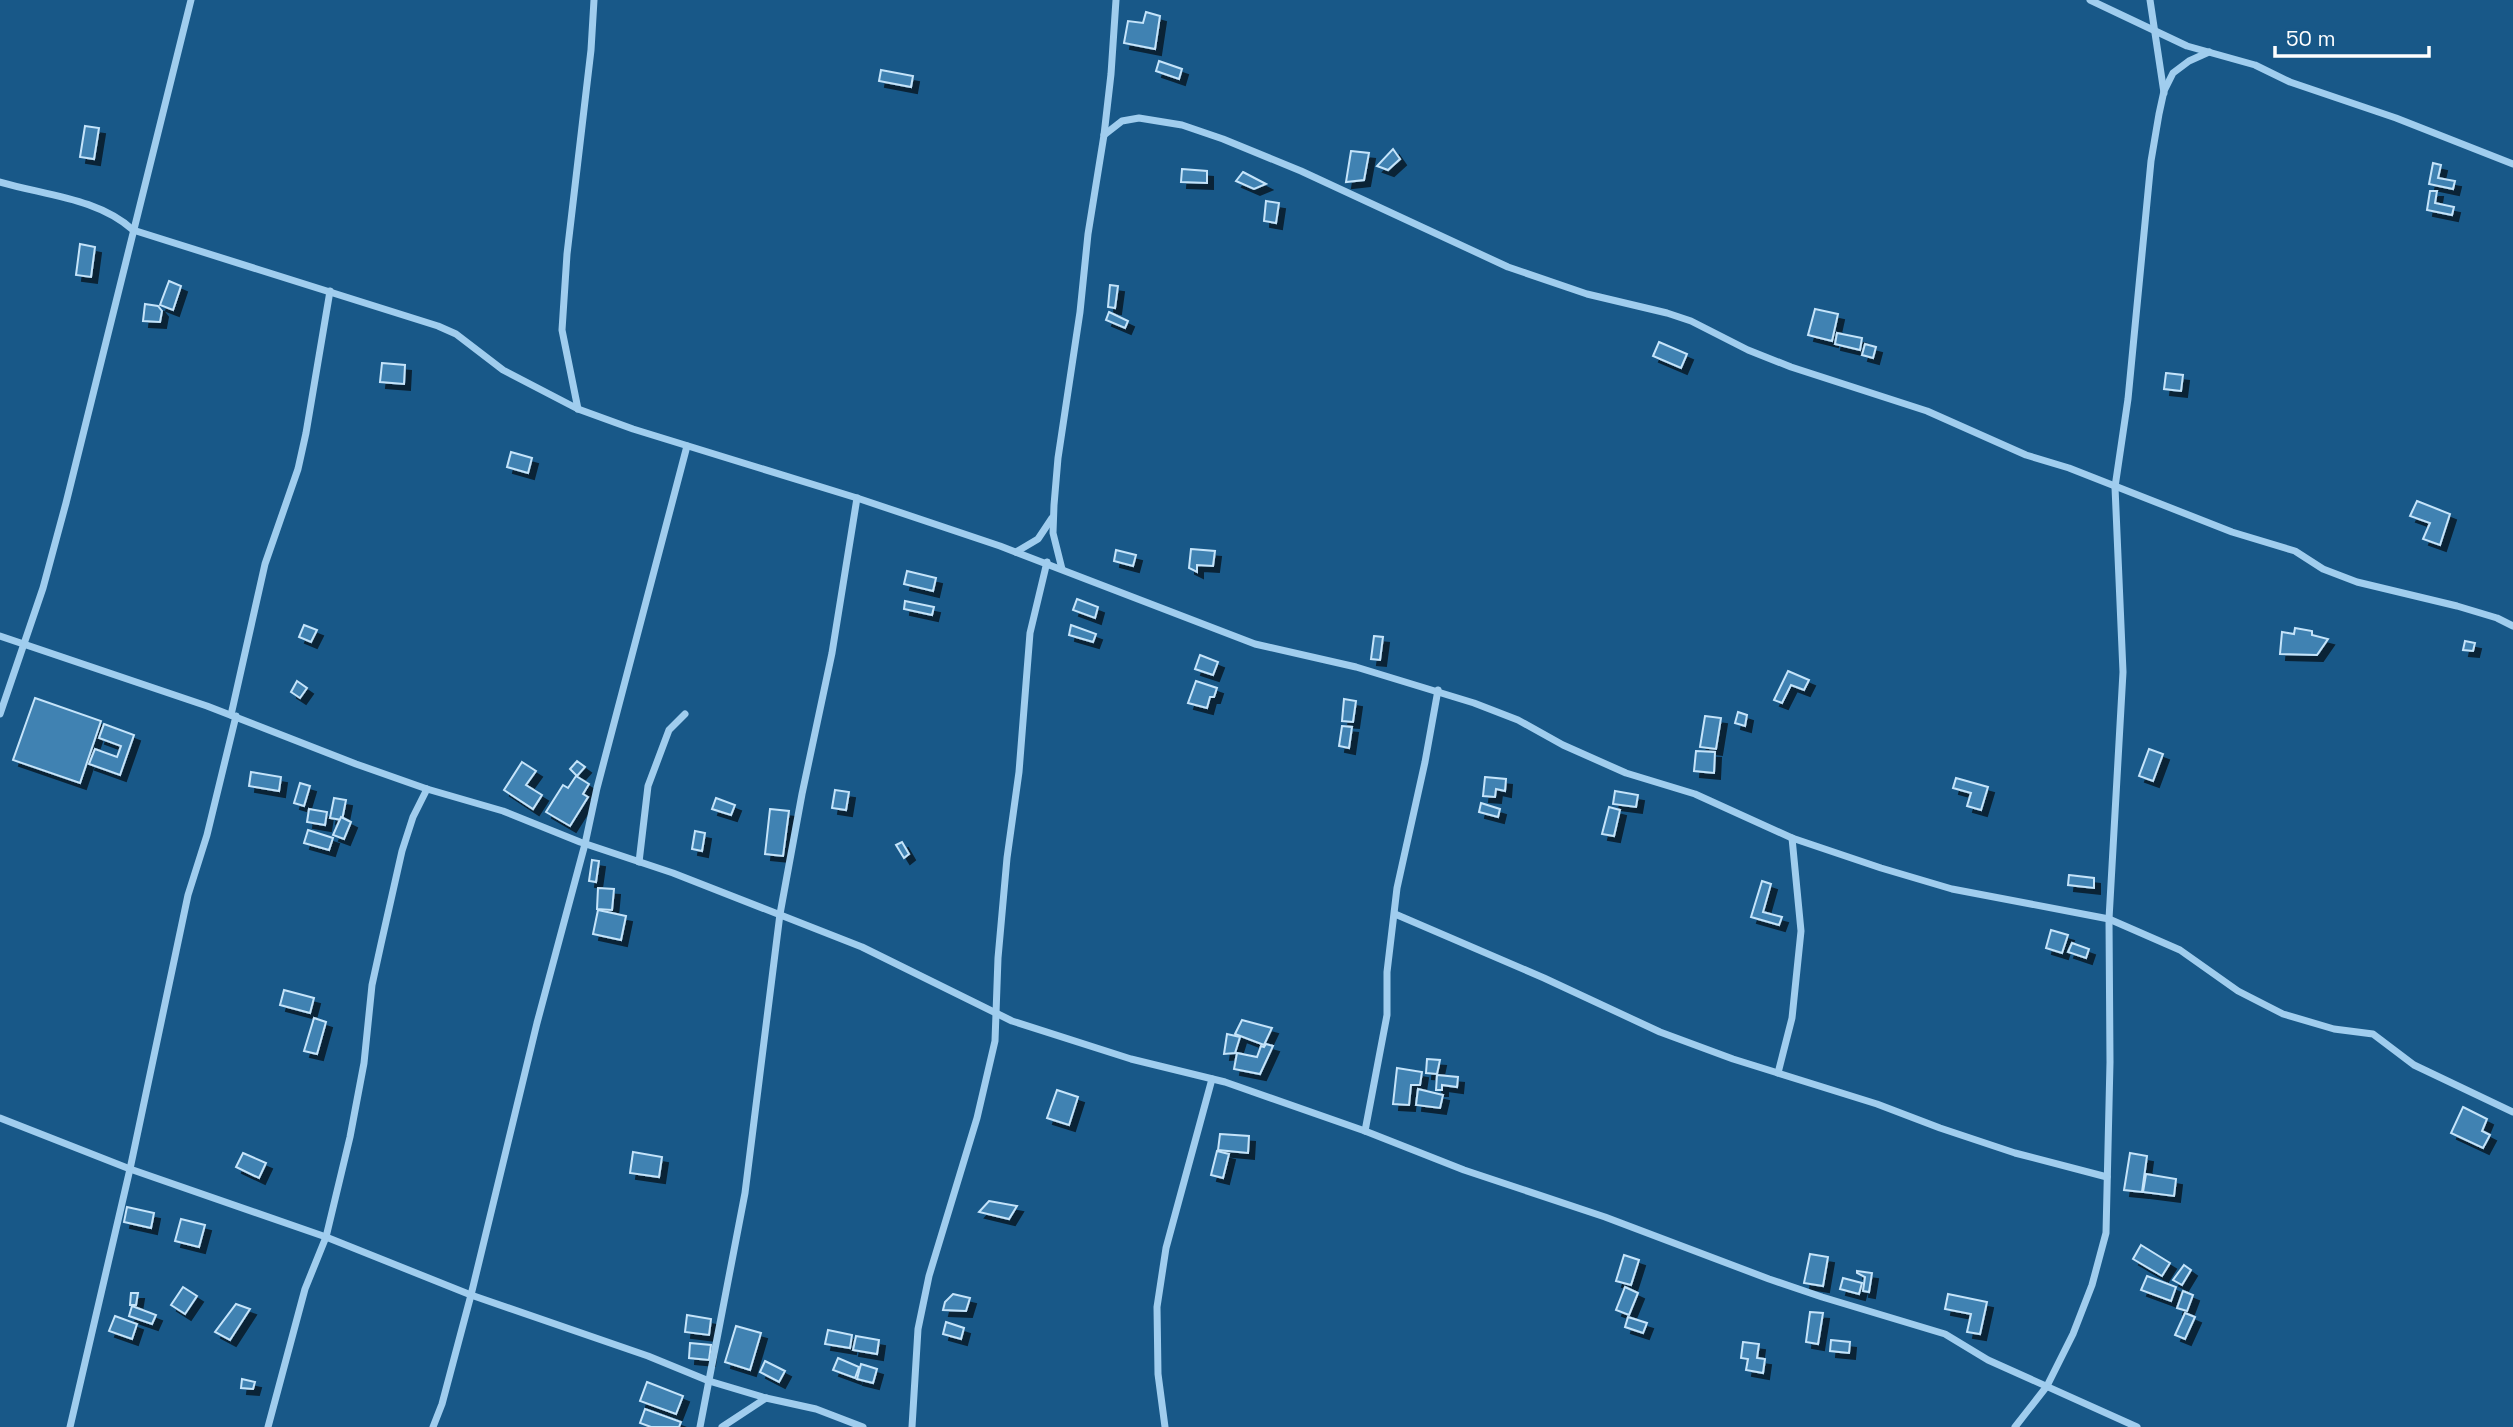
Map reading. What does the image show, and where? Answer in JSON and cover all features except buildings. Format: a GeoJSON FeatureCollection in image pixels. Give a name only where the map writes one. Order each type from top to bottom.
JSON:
{"type":"FeatureCollection","features":[{"type":"Feature","properties":{"kind":"street"},"geometry":{"type":"LineString","coordinates":[[0,714],[43,588],[66,503],[191,0]]}},
{"type":"Feature","properties":{"kind":"street"},"geometry":{"type":"LineString","coordinates":[[578,408],[562,330],[567,254],[591,50],[594,0]]}},
{"type":"Feature","properties":{"kind":"street"},"geometry":{"type":"LineString","coordinates":[[1062,569],[1053,533],[1058,458],[1104,135],[1116,0]]}},
{"type":"Feature","properties":{"kind":"street"},"geometry":{"type":"LineString","coordinates":[[2090,0],[2187,46],[2255,65],[2290,82],[2396,118],[2513,163]]}},
{"type":"Feature","properties":{"kind":"street"},"geometry":{"type":"LineString","coordinates":[[2150,0],[2164,93]]}},
{"type":"Feature","properties":{"kind":"street"},"geometry":{"type":"LineString","coordinates":[[2015,1427],[2047,1385],[2073,1334],[2092,1285],[2106,1233],[2110,1062],[2109,919],[2123,672],[2115,487],[2128,399],[2151,161],[2164,93],[2174,73],[2189,61],[2209,52]]}},
{"type":"Feature","properties":{"kind":"street"},"geometry":{"type":"LineString","coordinates":[[1104,135],[1122,121],[1139,117],[1182,125],[1223,139],[1289,166],[1508,267],[1587,294],[1691,321],[1791,367],[1927,411],[2026,455],[2069,468],[2232,532],[2295,551],[2323,569],[2357,582],[2457,606],[2497,618],[2513,626]]}},
{"type":"Feature","properties":{"kind":"street"},"geometry":{"type":"LineString","coordinates":[[0,182],[100,210],[123,221],[133,230],[438,326],[456,334],[503,370],[578,408],[1047,562],[1255,644],[1438,690],[1518,720],[1563,745],[1626,772],[1695,794],[1792,838],[1881,869],[1952,889],[2109,919],[2180,950],[2238,990],[2283,1014],[2334,1029],[2373,1034],[2414,1065],[2513,1112]]}},
{"type":"Feature","properties":{"kind":"street"},"geometry":{"type":"LineString","coordinates":[[70,1427],[130,1169],[188,895],[207,835],[262,576],[298,469],[330,291]]}},
{"type":"Feature","properties":{"kind":"street"},"geometry":{"type":"LineString","coordinates":[[433,1427],[442,1404],[471,1295],[597,788],[687,446]]}},
{"type":"Feature","properties":{"kind":"street"},"geometry":{"type":"LineString","coordinates":[[700,1427],[745,1193],[780,914],[832,653],[857,498]]}},
{"type":"Feature","properties":{"kind":"street"},"geometry":{"type":"LineString","coordinates":[[1016,552],[1038,539],[1054,514]]}},
{"type":"Feature","properties":{"kind":"street"},"geometry":{"type":"LineString","coordinates":[[912,1427],[918,1329],[929,1276],[990,1070],[995,1041],[999,946],[1007,858],[1019,772],[1030,633],[1047,562]]}},
{"type":"Feature","properties":{"kind":"street"},"geometry":{"type":"LineString","coordinates":[[0,636],[233,715],[427,789],[503,811],[585,844],[780,914],[874,953],[996,1015],[1089,1047],[1212,1079],[1365,1131],[1464,1171],[1605,1217],[1790,1286],[1945,1334],[1988,1360],[2137,1427]]}},
{"type":"Feature","properties":{"kind":"street"},"geometry":{"type":"LineString","coordinates":[[1365,1131],[1387,1015],[1387,972],[1402,864],[1438,690]]}},
{"type":"Feature","properties":{"kind":"street"},"geometry":{"type":"LineString","coordinates":[[639,862],[648,786],[669,730],[685,714]]}},
{"type":"Feature","properties":{"kind":"street"},"geometry":{"type":"LineString","coordinates":[[268,1427],[305,1289],[326,1237],[350,1137],[370,1017],[372,985],[402,851],[413,817],[427,789]]}},
{"type":"Feature","properties":{"kind":"street"},"geometry":{"type":"LineString","coordinates":[[1778,1073],[1792,1018],[1801,931],[1792,838]]}},
{"type":"Feature","properties":{"kind":"street"},"geometry":{"type":"LineString","coordinates":[[1395,914],[1544,978],[1660,1032],[2015,1153],[2107,1177]]}},
{"type":"Feature","properties":{"kind":"street"},"geometry":{"type":"LineString","coordinates":[[1164,1427],[1158,1374],[1157,1307],[1166,1248],[1212,1079]]}},
{"type":"Feature","properties":{"kind":"street"},"geometry":{"type":"LineString","coordinates":[[0,1118],[130,1169],[326,1237],[471,1295],[648,1356],[709,1381],[816,1409],[863,1427]]}},
{"type":"Feature","properties":{"kind":"street"},"geometry":{"type":"LineString","coordinates":[[722,1427],[766,1398]]}}]}
